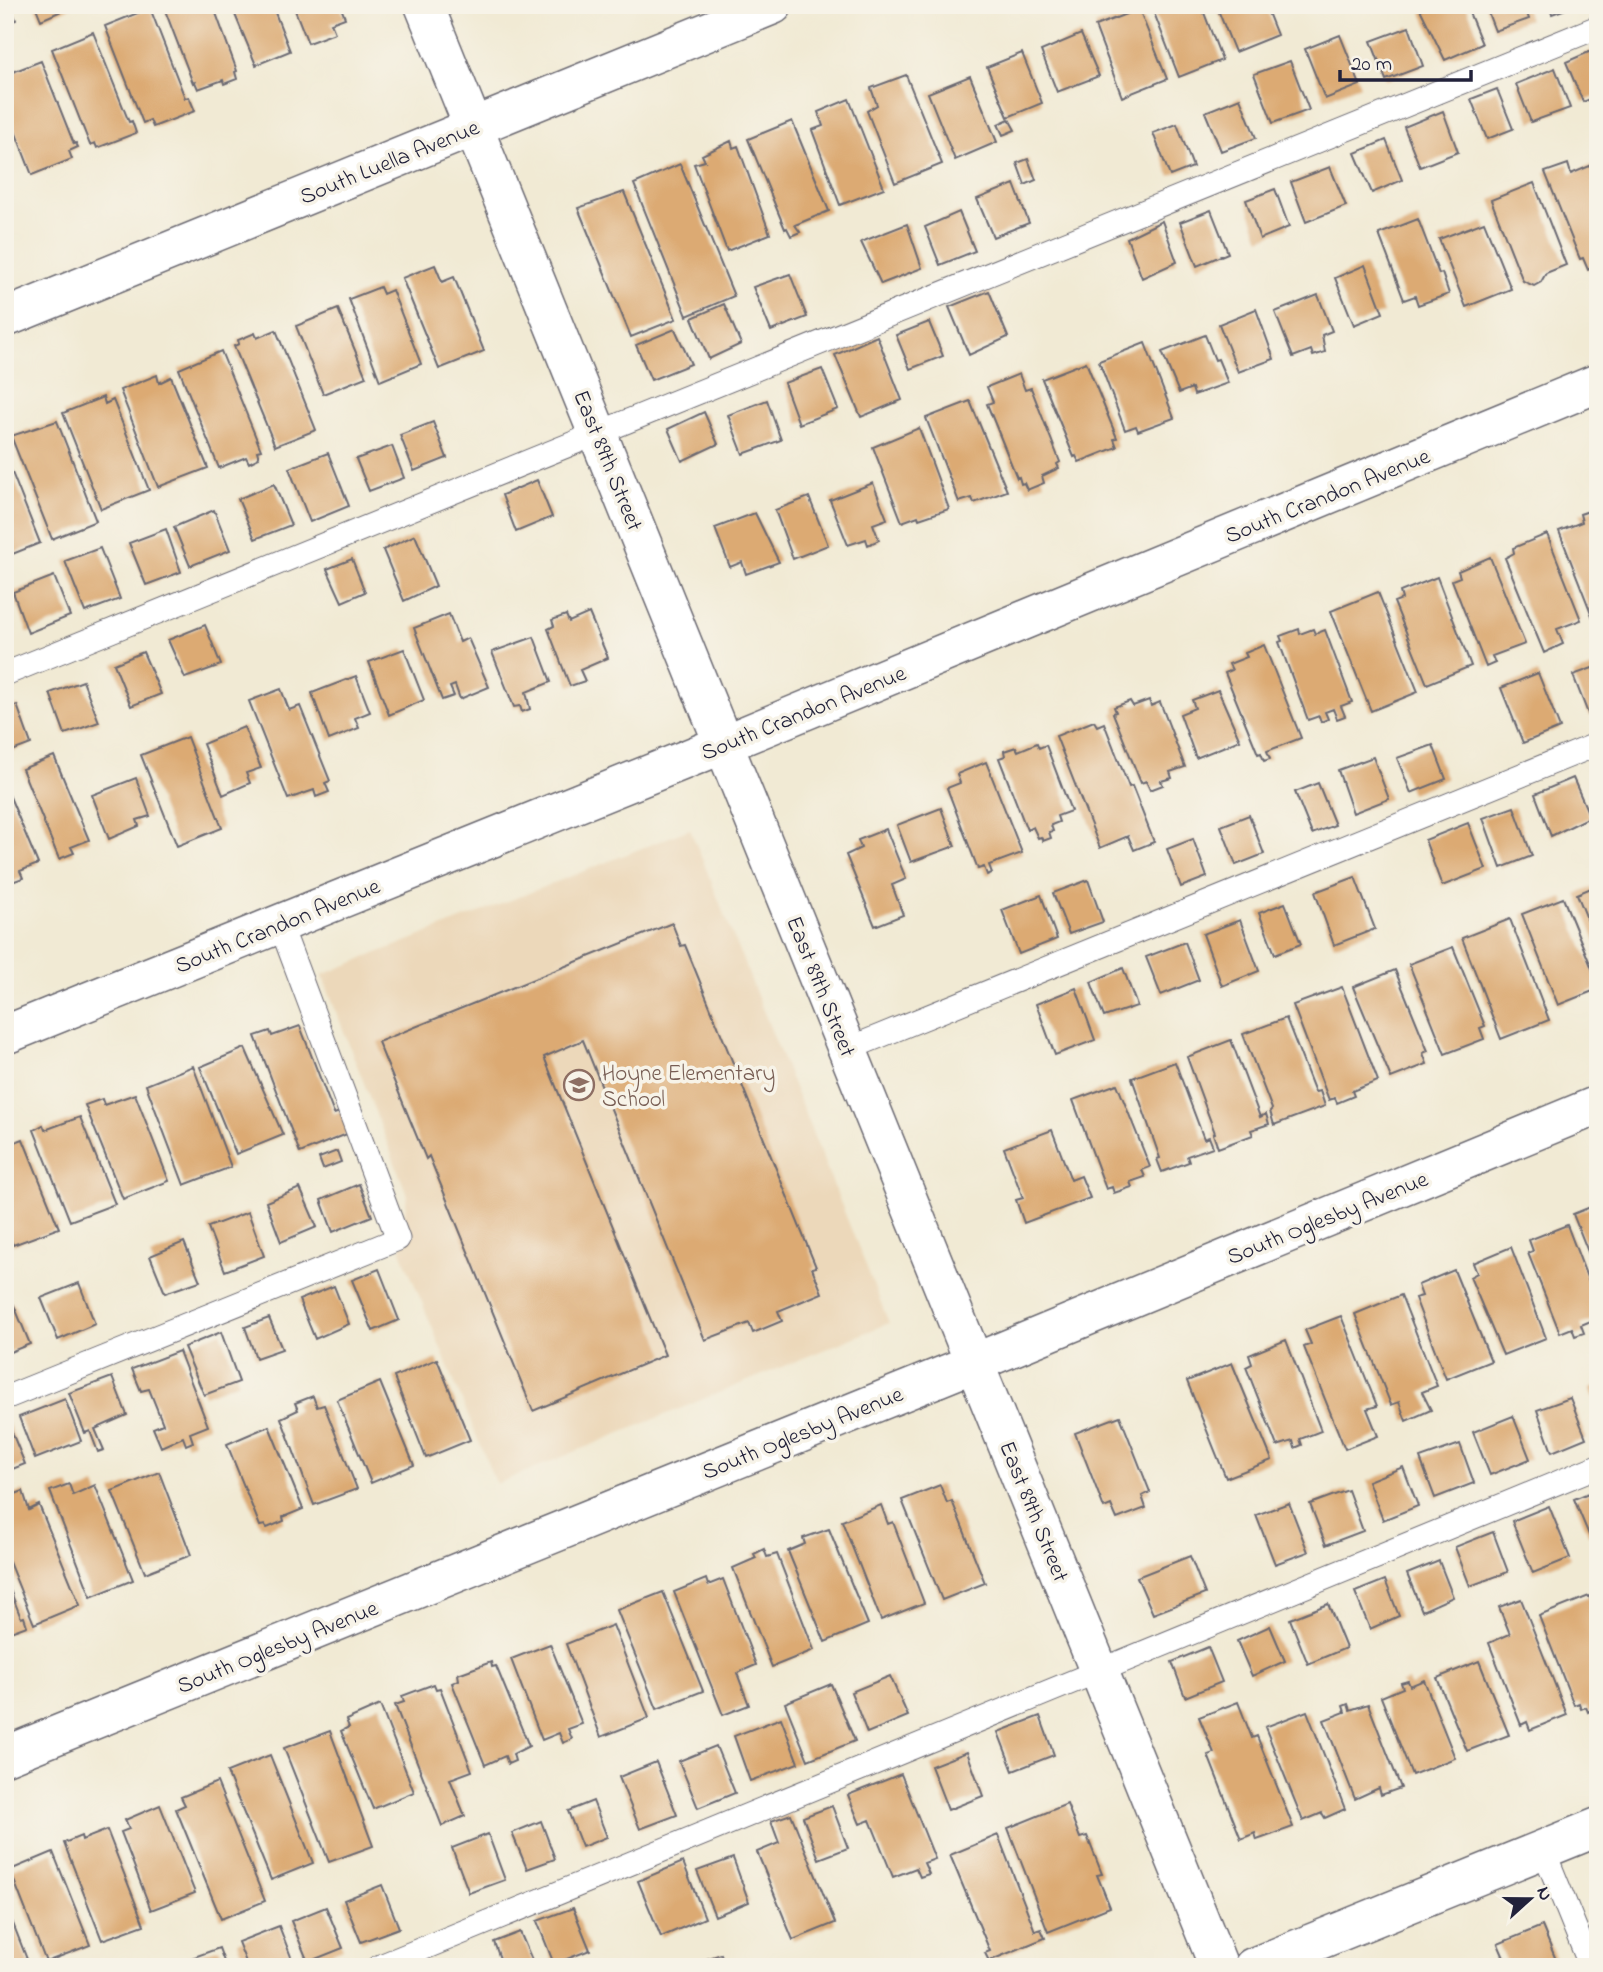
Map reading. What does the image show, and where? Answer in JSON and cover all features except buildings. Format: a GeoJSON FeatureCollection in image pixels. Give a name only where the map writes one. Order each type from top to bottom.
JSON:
{"type":"FeatureCollection","features":[{"type":"Feature","properties":{"kind":"street","name":"East 89th Street"},"geometry":{"type":"LineString","coordinates":[[425,5],[1219,1967]]}},
{"type":"Feature","properties":{"kind":"street","name":"South Luella Avenue"},"geometry":{"type":"LineString","coordinates":[[5,317],[772,5]]}},
{"type":"Feature","properties":{"kind":"street","name":"South Crandon Avenue"},"geometry":{"type":"LineString","coordinates":[[5,1035],[724,744],[1598,383]]}},
{"type":"Feature","properties":{"kind":"street","name":"South Oglesby Avenue"},"geometry":{"type":"LineString","coordinates":[[5,1756],[974,1363],[1598,1105]]}},
{"type":"Feature","properties":{"kind":"street"},"geometry":{"type":"LineString","coordinates":[[1252,1967],[1598,1826]]}},
{"type":"Feature","properties":{"kind":"lane"},"geometry":{"type":"LineString","coordinates":[[5,674],[1598,27]]}},
{"type":"Feature","properties":{"kind":"lane"},"geometry":{"type":"LineString","coordinates":[[848,1049],[1598,744]]}},
{"type":"Feature","properties":{"kind":"lane"},"geometry":{"type":"LineString","coordinates":[[5,1398],[398,1239],[280,924]]}},
{"type":"Feature","properties":{"kind":"lane"},"geometry":{"type":"LineString","coordinates":[[378,1967],[1598,1466]]}},
{"type":"Feature","properties":{"kind":"lane"},"geometry":{"type":"LineString","coordinates":[[1543,1849],[1591,1967]]}},
{"type":"Feature","properties":{"kind":"shaded area","name":"Hoyne Elementary School"},"geometry":{"type":"Polygon","coordinates":[[[690,829],[889,1323],[496,1484],[401,1251],[407,1194],[322,975],[690,829]]]}},
{"type":"Feature","properties":{"kind":"place","name":"Hoyne Elementary School"},"geometry":{"type":"Point","coordinates":[579,1085]}}]}
